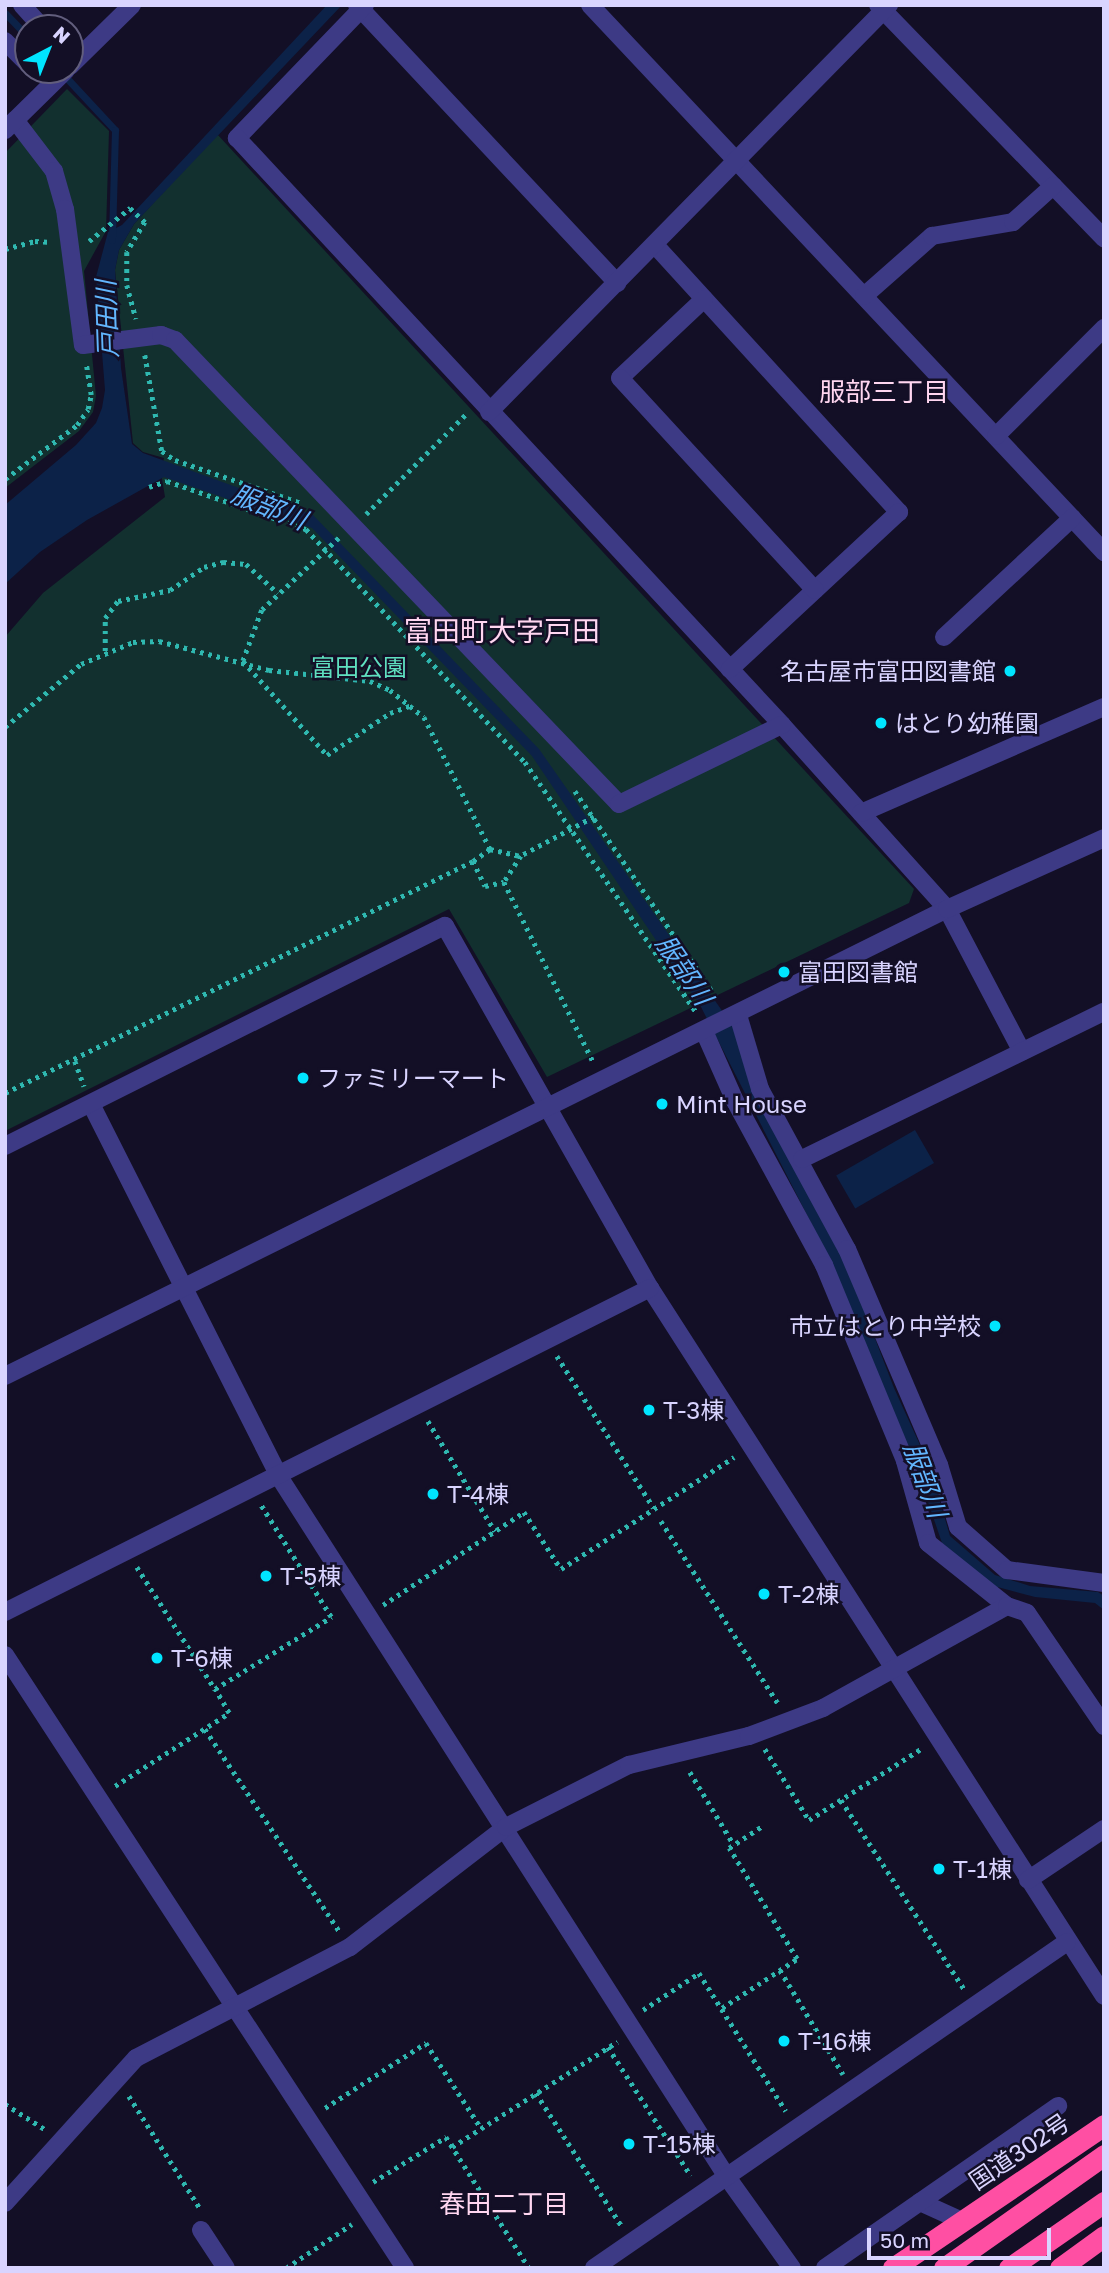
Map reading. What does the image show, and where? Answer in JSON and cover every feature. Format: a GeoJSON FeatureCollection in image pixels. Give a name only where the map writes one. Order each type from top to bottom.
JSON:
{"type":"FeatureCollection","features":[{"type":"Feature","properties":{"kind":"highway","name":"国道302号"},"geometry":{"type":"LineString","coordinates":[[893,2268],[1104,2125]]}},
{"type":"Feature","properties":{"kind":"highway"},"geometry":{"type":"LineString","coordinates":[[944,2268],[1104,2155]]}},
{"type":"Feature","properties":{"kind":"highway"},"geometry":{"type":"LineString","coordinates":[[1009,2268],[1104,2202]]}},
{"type":"Feature","properties":{"kind":"highway"},"geometry":{"type":"LineString","coordinates":[[1060,2268],[1104,2236]]}},
{"type":"Feature","properties":{"kind":"street"},"geometry":{"type":"LineString","coordinates":[[84,50],[132,5]]}},
{"type":"Feature","properties":{"kind":"street"},"geometry":{"type":"LineString","coordinates":[[590,5],[1104,552]]}},
{"type":"Feature","properties":{"kind":"street"},"geometry":{"type":"LineString","coordinates":[[617,283],[361,7],[237,138],[730,668],[947,909],[1022,1052]]}},
{"type":"Feature","properties":{"kind":"street"},"geometry":{"type":"LineString","coordinates":[[484,406],[617,283],[884,7],[1104,237]]}},
{"type":"Feature","properties":{"kind":"street"},"geometry":{"type":"LineString","coordinates":[[50,85],[10,125],[54,171],[65,209],[85,344],[161,335],[175,341],[355,523],[619,804],[782,725]]}},
{"type":"Feature","properties":{"kind":"street"},"geometry":{"type":"LineString","coordinates":[[864,296],[932,236],[1013,222],[1053,186]]}},
{"type":"Feature","properties":{"kind":"street"},"geometry":{"type":"LineString","coordinates":[[655,245],[899,513],[730,668]]}},
{"type":"Feature","properties":{"kind":"street"},"geometry":{"type":"LineString","coordinates":[[704,299],[620,378],[815,590]]}},
{"type":"Feature","properties":{"kind":"street"},"geometry":{"type":"LineString","coordinates":[[996,436],[1104,328]]}},
{"type":"Feature","properties":{"kind":"street"},"geometry":{"type":"LineString","coordinates":[[944,637],[1072,518]]}},
{"type":"Feature","properties":{"kind":"street"},"geometry":{"type":"LineString","coordinates":[[860,813],[1104,707]]}},
{"type":"Feature","properties":{"kind":"street"},"geometry":{"type":"LineString","coordinates":[[5,1376],[548,1106],[734,1017],[947,909],[1104,838]]}},
{"type":"Feature","properties":{"kind":"street"},"geometry":{"type":"LineString","coordinates":[[5,1146],[445,926],[650,1288],[1104,1996]]}},
{"type":"Feature","properties":{"kind":"street"},"geometry":{"type":"LineString","coordinates":[[802,1159],[1104,1012]]}},
{"type":"Feature","properties":{"kind":"street"},"geometry":{"type":"LineString","coordinates":[[734,1017],[760,1089],[802,1159],[848,1249],[939,1465],[958,1527],[1006,1572],[1104,1583]]}},
{"type":"Feature","properties":{"kind":"street"},"geometry":{"type":"LineString","coordinates":[[704,1031],[735,1101],[824,1265],[905,1461],[928,1543],[1001,1599],[1027,1613],[1104,1726]]}},
{"type":"Feature","properties":{"kind":"street"},"geometry":{"type":"LineString","coordinates":[[91,1104],[278,1475],[506,1827],[727,2177],[792,2268]]}},
{"type":"Feature","properties":{"kind":"street"},"geometry":{"type":"LineString","coordinates":[[5,1612],[650,1288]]}},
{"type":"Feature","properties":{"kind":"street"},"geometry":{"type":"LineString","coordinates":[[5,2203],[59,2138],[136,2058],[350,1948],[506,1827],[629,1765],[755,1734],[789,1721],[896,1668],[1001,1599],[1006,1572]]}},
{"type":"Feature","properties":{"kind":"street"},"geometry":{"type":"LineString","coordinates":[[5,1655],[237,2006],[405,2268]]}},
{"type":"Feature","properties":{"kind":"street"},"geometry":{"type":"LineString","coordinates":[[1028,1880],[1104,1829]]}},
{"type":"Feature","properties":{"kind":"street"},"geometry":{"type":"LineString","coordinates":[[594,2268],[1067,1942]]}},
{"type":"Feature","properties":{"kind":"street"},"geometry":{"type":"LineString","coordinates":[[825,2268],[1058,2106]]}},
{"type":"Feature","properties":{"kind":"street"},"geometry":{"type":"LineString","coordinates":[[920,2202],[962,2221]]}},
{"type":"Feature","properties":{"kind":"street"},"geometry":{"type":"LineString","coordinates":[[201,2230],[226,2268]]}},
{"type":"Feature","properties":{"kind":"path"},"geometry":{"type":"LineString","coordinates":[[107,226],[122,211],[130,208],[145,222],[127,252],[126,267],[132,310],[162,451],[175,460],[306,505]]}},
{"type":"Feature","properties":{"kind":"path"},"geometry":{"type":"LineString","coordinates":[[5,479],[76,425],[88,409],[91,395],[85,344]]}},
{"type":"Feature","properties":{"kind":"path"},"geometry":{"type":"LineString","coordinates":[[355,523],[484,406]]}},
{"type":"Feature","properties":{"kind":"path"},"geometry":{"type":"LineString","coordinates":[[149,487],[167,481],[306,529],[327,549],[525,762],[696,1010],[704,1031]]}},
{"type":"Feature","properties":{"kind":"path"},"geometry":{"type":"LineString","coordinates":[[335,526],[352,545]]}},
{"type":"Feature","properties":{"kind":"path"},"geometry":{"type":"LineString","coordinates":[[243,661],[250,633],[278,593],[340,537]]}},
{"type":"Feature","properties":{"kind":"path"},"geometry":{"type":"LineString","coordinates":[[105,650],[104,618],[118,601],[170,590],[204,567],[223,562],[246,564],[278,593]]}},
{"type":"Feature","properties":{"kind":"path"},"geometry":{"type":"LineString","coordinates":[[5,727],[81,664],[105,650],[159,641],[269,670],[370,681],[412,705],[424,717],[490,849]]}},
{"type":"Feature","properties":{"kind":"path"},"geometry":{"type":"LineString","coordinates":[[243,661],[327,755],[390,713],[412,705]]}},
{"type":"Feature","properties":{"kind":"path"},"geometry":{"type":"LineString","coordinates":[[572,787],[734,1017]]}},
{"type":"Feature","properties":{"kind":"path"},"geometry":{"type":"LineString","coordinates":[[473,862],[485,887],[504,881],[521,856],[590,819]]}},
{"type":"Feature","properties":{"kind":"path"},"geometry":{"type":"LineString","coordinates":[[490,849],[521,856]]}},
{"type":"Feature","properties":{"kind":"path"},"geometry":{"type":"LineString","coordinates":[[5,1093],[473,862],[490,849]]}},
{"type":"Feature","properties":{"kind":"path"},"geometry":{"type":"LineString","coordinates":[[504,881],[602,1080]]}},
{"type":"Feature","properties":{"kind":"path"},"geometry":{"type":"LineString","coordinates":[[547,1340],[654,1508]]}},
{"type":"Feature","properties":{"kind":"path"},"geometry":{"type":"LineString","coordinates":[[418,1405],[495,1531]]}},
{"type":"Feature","properties":{"kind":"path"},"geometry":{"type":"LineString","coordinates":[[369,1615],[524,1512],[561,1569],[752,1445]]}},
{"type":"Feature","properties":{"kind":"path"},"geometry":{"type":"LineString","coordinates":[[215,1689],[331,1617],[250,1489]]}},
{"type":"Feature","properties":{"kind":"path"},"geometry":{"type":"LineString","coordinates":[[661,1521],[789,1721]]}},
{"type":"Feature","properties":{"kind":"path"},"geometry":{"type":"LineString","coordinates":[[99,1796],[229,1713],[127,1550]]}},
{"type":"Feature","properties":{"kind":"path"},"geometry":{"type":"LineString","coordinates":[[205,1729],[350,1948]]}},
{"type":"Feature","properties":{"kind":"path"},"geometry":{"type":"LineString","coordinates":[[755,1734],[809,1820],[940,1738]]}},
{"type":"Feature","properties":{"kind":"path"},"geometry":{"type":"LineString","coordinates":[[679,1753],[734,1845]]}},
{"type":"Feature","properties":{"kind":"path"},"geometry":{"type":"LineString","coordinates":[[841,1800],[975,2005]]}},
{"type":"Feature","properties":{"kind":"path"},"geometry":{"type":"LineString","coordinates":[[722,2008],[797,1959],[729,1848],[764,1825]]}},
{"type":"Feature","properties":{"kind":"path"},"geometry":{"type":"LineString","coordinates":[[780,1970],[852,2090]]}},
{"type":"Feature","properties":{"kind":"path"},"geometry":{"type":"LineString","coordinates":[[452,2147],[608,2047],[631,2025],[699,1973],[796,2129]]}},
{"type":"Feature","properties":{"kind":"path"},"geometry":{"type":"LineString","coordinates":[[310,2118],[426,2043],[481,2128]]}},
{"type":"Feature","properties":{"kind":"path"},"geometry":{"type":"LineString","coordinates":[[608,2047],[702,2194]]}},
{"type":"Feature","properties":{"kind":"path"},"geometry":{"type":"LineString","coordinates":[[117,2077],[210,2224],[201,2230]]}},
{"type":"Feature","properties":{"kind":"path"},"geometry":{"type":"LineString","coordinates":[[536,2093],[632,2242]]}},
{"type":"Feature","properties":{"kind":"path"},"geometry":{"type":"LineString","coordinates":[[5,2104],[59,2138]]}},
{"type":"Feature","properties":{"kind":"path"},"geometry":{"type":"LineString","coordinates":[[357,2193],[446,2137],[529,2268]]}},
{"type":"Feature","properties":{"kind":"path"},"geometry":{"type":"LineString","coordinates":[[286,2268],[369,2212]]}},
{"type":"Feature","properties":{"kind":"green space"},"geometry":{"type":"Polygon","coordinates":[[[67,89],[109,131],[106,231],[84,271],[96,396],[93,412],[79,431],[5,488],[5,153],[67,89]]]}},
{"type":"Feature","properties":{"kind":"green space","name":"富田公園"},"geometry":{"type":"Polygon","coordinates":[[[217,134],[914,889],[909,903],[547,1077],[449,909],[5,1131],[5,637],[43,593],[165,497],[161,473],[164,458],[143,452],[133,443],[115,270],[119,250],[134,224],[217,134]]]}},
{"type":"Feature","properties":{"kind":"water"},"geometry":{"type":"Polygon","coordinates":[[[327,5],[342,5],[134,224],[119,250],[115,270],[121,368],[132,444],[143,453],[313,515],[539,749],[739,1035],[841,1250],[894,1388],[930,1467],[950,1536],[995,1575],[1030,1586],[1098,1592],[1104,1596],[1104,1610],[1095,1603],[1035,1597],[990,1585],[942,1543],[913,1458],[831,1262],[701,1007],[532,756],[312,528],[164,477],[87,520],[40,552],[5,584],[5,505],[76,445],[96,423],[102,408],[105,390],[96,277],[108,232],[122,225],[327,5]]]}},
{"type":"Feature","properties":{"kind":"water"},"geometry":{"type":"Polygon","coordinates":[[[915,1130],[934,1163],[855,1208],[836,1176],[915,1130]]]}},
{"type":"Feature","properties":{"kind":"waterway"},"geometry":{"type":"LineString","coordinates":[[5,13],[14,22]]}},
{"type":"Feature","properties":{"kind":"waterway"},"geometry":{"type":"LineString","coordinates":[[72,84],[115,130],[112,240]]}},
{"type":"Feature","properties":{"kind":"place","name":"名古屋市富田図書館"},"geometry":{"type":"Point","coordinates":[1010,671]}},
{"type":"Feature","properties":{"kind":"place","name":"はとり幼稚園"},"geometry":{"type":"Point","coordinates":[881,723]}},
{"type":"Feature","properties":{"kind":"place","name":"富田図書館"},"geometry":{"type":"Point","coordinates":[784,972]}},
{"type":"Feature","properties":{"kind":"place","name":"ファミリーマート"},"geometry":{"type":"Point","coordinates":[303,1078]}},
{"type":"Feature","properties":{"kind":"place","name":"Mint House"},"geometry":{"type":"Point","coordinates":[662,1104]}},
{"type":"Feature","properties":{"kind":"place","name":"市立はとり中学校"},"geometry":{"type":"Point","coordinates":[995,1326]}},
{"type":"Feature","properties":{"kind":"place","name":"T-3棟"},"geometry":{"type":"Point","coordinates":[649,1410]}},
{"type":"Feature","properties":{"kind":"place","name":"T-4棟"},"geometry":{"type":"Point","coordinates":[433,1494]}},
{"type":"Feature","properties":{"kind":"place","name":"T-5棟"},"geometry":{"type":"Point","coordinates":[266,1576]}},
{"type":"Feature","properties":{"kind":"place","name":"T-2棟"},"geometry":{"type":"Point","coordinates":[764,1594]}},
{"type":"Feature","properties":{"kind":"place","name":"T-6棟"},"geometry":{"type":"Point","coordinates":[157,1658]}},
{"type":"Feature","properties":{"kind":"place","name":"T-1棟"},"geometry":{"type":"Point","coordinates":[939,1869]}},
{"type":"Feature","properties":{"kind":"place","name":"T-16棟"},"geometry":{"type":"Point","coordinates":[784,2041]}},
{"type":"Feature","properties":{"kind":"place","name":"T-15棟"},"geometry":{"type":"Point","coordinates":[629,2144]}},
{"type":"Feature","properties":{"kind":"district","name":"服部三丁目"},"geometry":{"type":"Point","coordinates":[884,392]}},
{"type":"Feature","properties":{"kind":"district","name":"富田町大字戸田"},"geometry":{"type":"Point","coordinates":[502,631]}},
{"type":"Feature","properties":{"kind":"district","name":"春田二丁目"},"geometry":{"type":"Point","coordinates":[504,2204]}},
{"type":"Feature","properties":{"kind":"water label","name":"戸田川"},"geometry":{"type":"Point","coordinates":[107,319]}},
{"type":"Feature","properties":{"kind":"water label","name":"服部川"},"geometry":{"type":"Point","coordinates":[269,507]}},
{"type":"Feature","properties":{"kind":"water label","name":"服部川"},"geometry":{"type":"Point","coordinates":[684,970]}},
{"type":"Feature","properties":{"kind":"water label","name":"服部川"},"geometry":{"type":"Point","coordinates":[925,1480]}}]}
